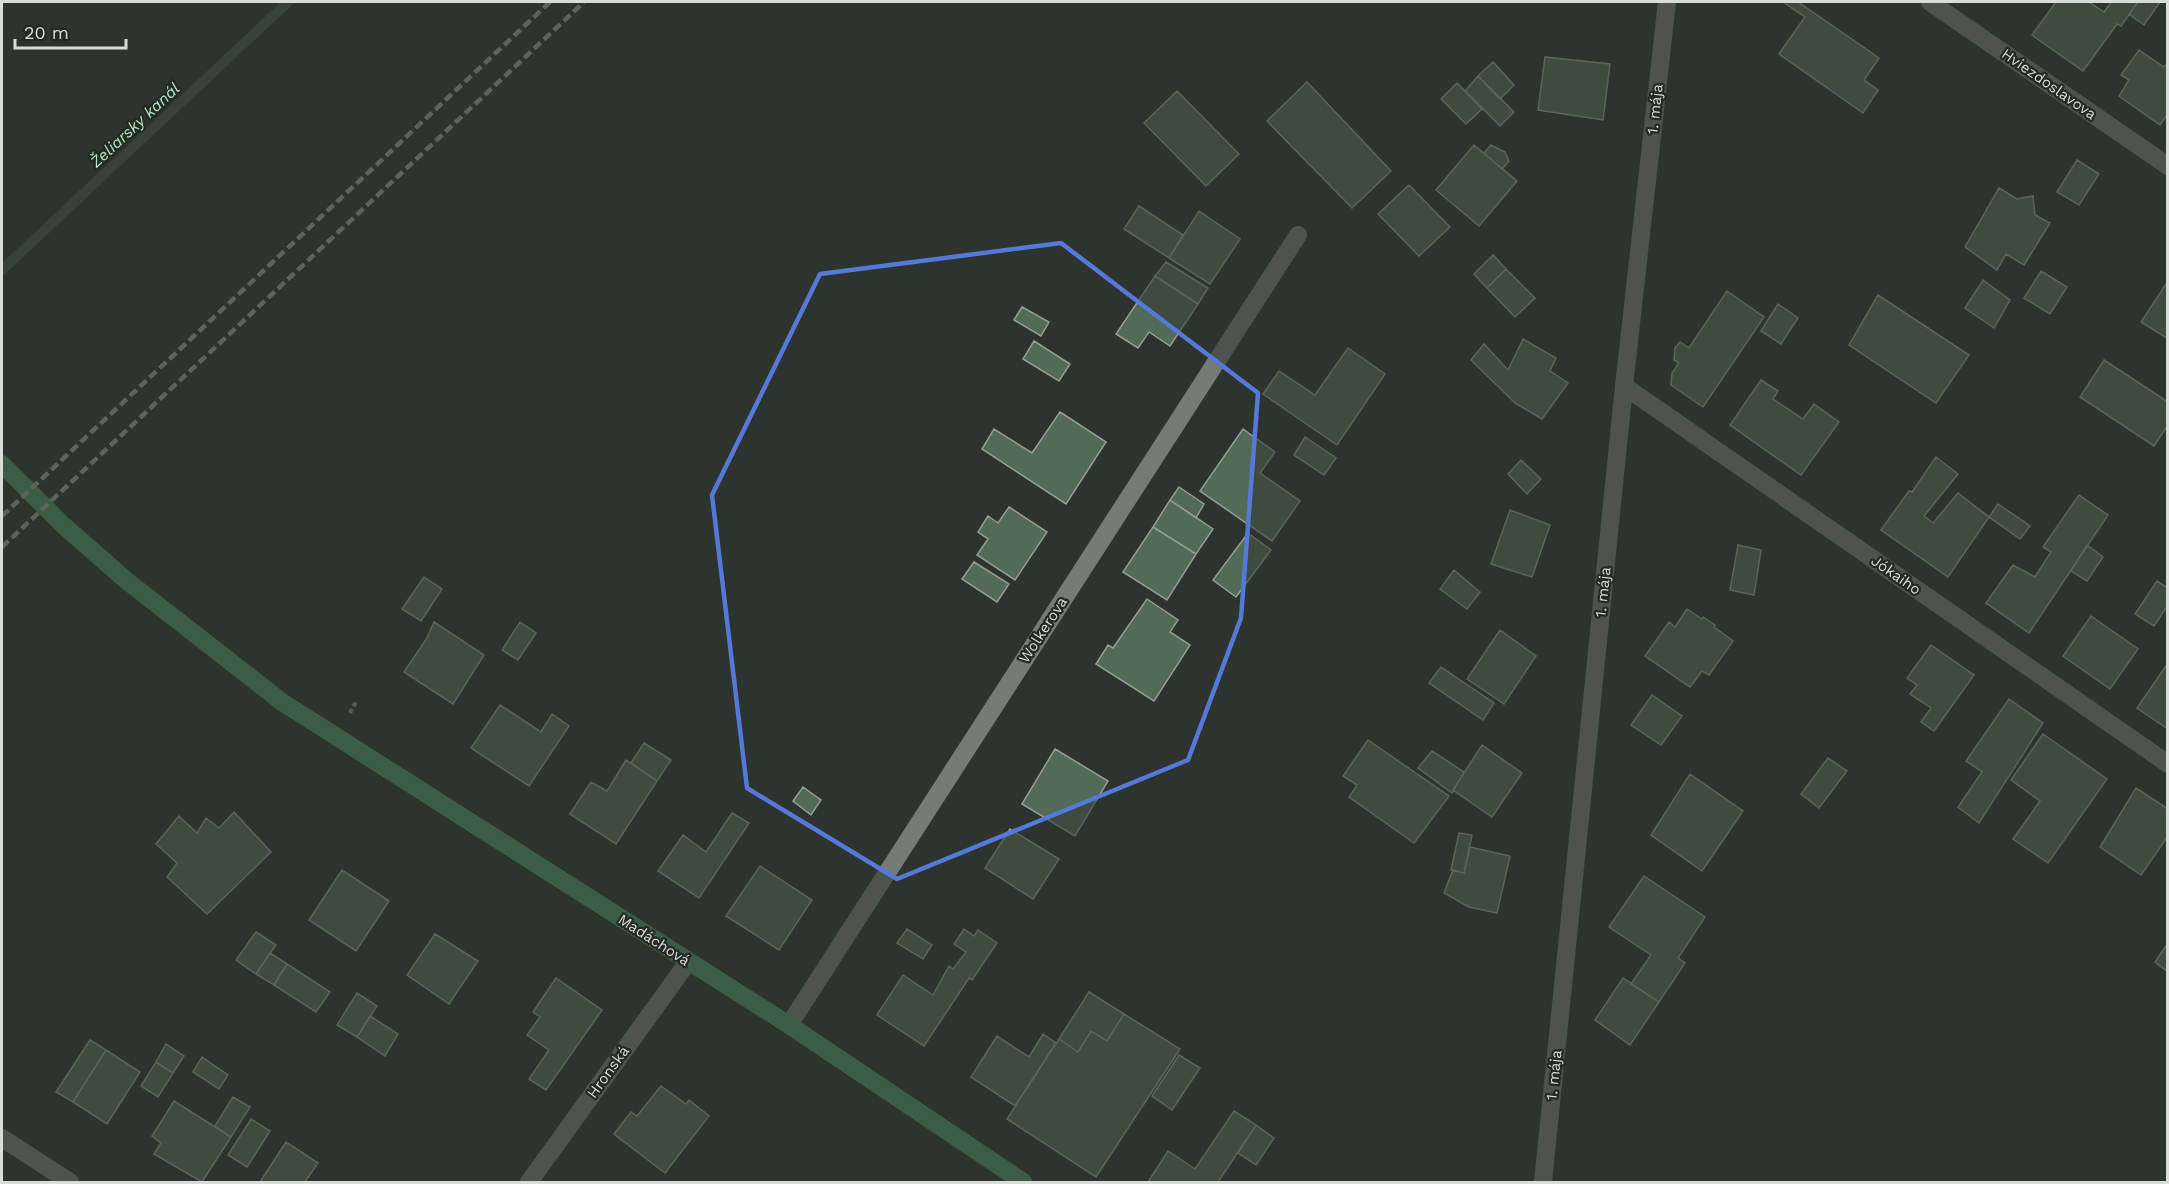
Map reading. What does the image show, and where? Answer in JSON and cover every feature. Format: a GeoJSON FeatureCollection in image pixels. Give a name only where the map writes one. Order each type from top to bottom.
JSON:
{"type":"FeatureCollection","features":[{"type":"Feature","properties":{"kind":"main road","name":"Madáchová"},"geometry":{"type":"LineString","coordinates":[[2,464],[63,525],[127,581],[282,702],[789,1025],[1023,1182]]}},
{"type":"Feature","properties":{"kind":"street","name":"1. mája"},"geometry":{"type":"LineString","coordinates":[[1543,1182],[1624,386],[1667,2]]}},
{"type":"Feature","properties":{"kind":"street","name":"Hviezdoslavova"},"geometry":{"type":"LineString","coordinates":[[1930,2],[2168,166]]}},
{"type":"Feature","properties":{"kind":"street","name":"Wolkerova"},"geometry":{"type":"LineString","coordinates":[[789,1025],[1298,236]]}},
{"type":"Feature","properties":{"kind":"street","name":"Jókaiho"},"geometry":{"type":"LineString","coordinates":[[1624,386],[2168,764]]}},
{"type":"Feature","properties":{"kind":"street","name":"Hronská"},"geometry":{"type":"LineString","coordinates":[[529,1182],[688,962]]}},
{"type":"Feature","properties":{"kind":"street"},"geometry":{"type":"LineString","coordinates":[[2,1138],[70,1182]]}},
{"type":"Feature","properties":{"kind":"highlighted area"},"geometry":{"type":"Polygon","coordinates":[[[1061,243],[1258,393],[1241,618],[1188,760],[897,879],[747,788],[712,495],[820,274],[1061,243]]]}},
{"type":"Feature","properties":{"kind":"building"},"geometry":{"type":"Polygon","coordinates":[[[1783,2],[1798,2],[1879,58],[1864,80],[1878,90],[1863,113],[1779,54],[1805,17],[1783,2]]]}},
{"type":"Feature","properties":{"kind":"building"},"geometry":{"type":"Polygon","coordinates":[[[2056,2],[2089,2],[2104,12],[2111,2],[2138,2],[2121,26],[2117,24],[2083,71],[2032,35],[2056,2]]]}},
{"type":"Feature","properties":{"kind":"building"},"geometry":{"type":"Polygon","coordinates":[[[2138,2],[2160,2],[2144,25],[2129,14],[2138,2]]]}},
{"type":"Feature","properties":{"kind":"building"},"geometry":{"type":"Polygon","coordinates":[[[2139,50],[2164,67],[2168,62],[2168,114],[2160,125],[2119,96],[2129,80],[2121,75],[2139,50]]]}},
{"type":"Feature","properties":{"kind":"building"},"geometry":{"type":"Polygon","coordinates":[[[1545,57],[1610,64],[1603,120],[1538,110],[1545,57]]]}},
{"type":"Feature","properties":{"kind":"building"},"geometry":{"type":"Polygon","coordinates":[[[1493,62],[1514,85],[1500,99],[1478,76],[1493,62]]]}},
{"type":"Feature","properties":{"kind":"building"},"geometry":{"type":"Polygon","coordinates":[[[1478,76],[1514,112],[1500,126],[1465,91],[1478,76]]]}},
{"type":"Feature","properties":{"kind":"building"},"geometry":{"type":"Polygon","coordinates":[[[1307,82],[1391,171],[1352,208],[1267,121],[1307,82]]]}},
{"type":"Feature","properties":{"kind":"building"},"geometry":{"type":"Polygon","coordinates":[[[1457,83],[1482,109],[1466,124],[1441,99],[1457,83]]]}},
{"type":"Feature","properties":{"kind":"building"},"geometry":{"type":"Polygon","coordinates":[[[1177,91],[1239,154],[1206,186],[1144,123],[1177,91]]]}},
{"type":"Feature","properties":{"kind":"building"},"geometry":{"type":"Polygon","coordinates":[[[1474,145],[1517,181],[1479,226],[1436,190],[1474,145]]]}},
{"type":"Feature","properties":{"kind":"building"},"geometry":{"type":"Polygon","coordinates":[[[1491,145],[1505,152],[1509,161],[1502,169],[1484,153],[1491,145]]]}},
{"type":"Feature","properties":{"kind":"building"},"geometry":{"type":"Polygon","coordinates":[[[2077,160],[2099,174],[2079,205],[2057,192],[2077,160]]]}},
{"type":"Feature","properties":{"kind":"building"},"geometry":{"type":"Polygon","coordinates":[[[1409,185],[1450,227],[1419,256],[1378,214],[1409,185]]]}},
{"type":"Feature","properties":{"kind":"building"},"geometry":{"type":"Polygon","coordinates":[[[1999,188],[2017,199],[2033,196],[2035,215],[2050,223],[2024,265],[2006,254],[1997,270],[1965,247],[1999,188]]]}},
{"type":"Feature","properties":{"kind":"building"},"geometry":{"type":"Polygon","coordinates":[[[1139,206],[1183,235],[1169,258],[1124,229],[1139,206]]]}},
{"type":"Feature","properties":{"kind":"building"},"geometry":{"type":"Polygon","coordinates":[[[1199,211],[1240,239],[1210,284],[1169,258],[1199,211]]]}},
{"type":"Feature","properties":{"kind":"building"},"geometry":{"type":"Polygon","coordinates":[[[1493,255],[1506,269],[1487,288],[1474,274],[1493,255]]]}},
{"type":"Feature","properties":{"kind":"building"},"geometry":{"type":"Polygon","coordinates":[[[1166,262],[1208,288],[1198,304],[1155,276],[1166,262]]]}},
{"type":"Feature","properties":{"kind":"building"},"geometry":{"type":"Polygon","coordinates":[[[1506,269],[1535,298],[1515,317],[1487,288],[1506,269]]]}},
{"type":"Feature","properties":{"kind":"building"},"geometry":{"type":"Polygon","coordinates":[[[2041,271],[2067,287],[2050,314],[2024,298],[2041,271]]]}},
{"type":"Feature","properties":{"kind":"building"},"geometry":{"type":"Polygon","coordinates":[[[1155,276],[1198,304],[1170,346],[1149,332],[1138,348],[1116,334],[1155,276]]]}},
{"type":"Feature","properties":{"kind":"building"},"geometry":{"type":"Polygon","coordinates":[[[1983,280],[2010,300],[1994,328],[1965,308],[1983,280]]]}},
{"type":"Feature","properties":{"kind":"building"},"geometry":{"type":"Polygon","coordinates":[[[2168,281],[2168,339],[2141,322],[2168,281]]]}},
{"type":"Feature","properties":{"kind":"building"},"geometry":{"type":"Polygon","coordinates":[[[1727,291],[1764,317],[1703,407],[1671,385],[1672,373],[1679,363],[1674,360],[1675,348],[1680,342],[1689,348],[1727,291]]]}},
{"type":"Feature","properties":{"kind":"building"},"geometry":{"type":"Polygon","coordinates":[[[1878,295],[1969,355],[1936,403],[1849,345],[1878,295]]]}},
{"type":"Feature","properties":{"kind":"building"},"geometry":{"type":"Polygon","coordinates":[[[1778,304],[1798,318],[1781,344],[1761,331],[1778,304]]]}},
{"type":"Feature","properties":{"kind":"building"},"geometry":{"type":"Polygon","coordinates":[[[1022,307],[1049,322],[1041,336],[1014,320],[1022,307]]]}},
{"type":"Feature","properties":{"kind":"building"},"geometry":{"type":"Polygon","coordinates":[[[1523,339],[1556,358],[1550,371],[1568,383],[1542,419],[1515,403],[1471,360],[1484,344],[1508,370],[1523,339]]]}},
{"type":"Feature","properties":{"kind":"building"},"geometry":{"type":"Polygon","coordinates":[[[1034,341],[1070,364],[1059,381],[1023,359],[1034,341]]]}},
{"type":"Feature","properties":{"kind":"building"},"geometry":{"type":"Polygon","coordinates":[[[1348,348],[1385,374],[1337,445],[1263,394],[1279,371],[1315,395],[1348,348]]]}},
{"type":"Feature","properties":{"kind":"building"},"geometry":{"type":"Polygon","coordinates":[[[2104,360],[2168,402],[2168,425],[2154,446],[2080,397],[2104,360]]]}},
{"type":"Feature","properties":{"kind":"building"},"geometry":{"type":"Polygon","coordinates":[[[1761,380],[1778,391],[1773,399],[1803,419],[1814,404],[1839,422],[1801,475],[1730,425],[1761,380]]]}},
{"type":"Feature","properties":{"kind":"building"},"geometry":{"type":"Polygon","coordinates":[[[1060,412],[1106,442],[1066,504],[982,449],[994,429],[1032,453],[1060,412]]]}},
{"type":"Feature","properties":{"kind":"building"},"geometry":{"type":"Polygon","coordinates":[[[1243,429],[1275,452],[1260,473],[1300,501],[1272,541],[1200,491],[1243,429]]]}},
{"type":"Feature","properties":{"kind":"building"},"geometry":{"type":"Polygon","coordinates":[[[1305,437],[1336,458],[1324,475],[1294,455],[1305,437]]]}},
{"type":"Feature","properties":{"kind":"building"},"geometry":{"type":"Polygon","coordinates":[[[1936,457],[1958,474],[1924,516],[1933,523],[1958,493],[1989,517],[1948,577],[1881,530],[1909,491],[1912,492],[1936,457]]]}},
{"type":"Feature","properties":{"kind":"building"},"geometry":{"type":"Polygon","coordinates":[[[1521,460],[1541,479],[1527,494],[1508,474],[1521,460]]]}},
{"type":"Feature","properties":{"kind":"building"},"geometry":{"type":"Polygon","coordinates":[[[1179,487],[1204,504],[1196,518],[1170,500],[1179,487]]]}},
{"type":"Feature","properties":{"kind":"building"},"geometry":{"type":"Polygon","coordinates":[[[2079,495],[2108,515],[2029,633],[1986,603],[2013,565],[2035,577],[2051,552],[2043,547],[2079,495]]]}},
{"type":"Feature","properties":{"kind":"building"},"geometry":{"type":"Polygon","coordinates":[[[1170,500],[1213,529],[1196,554],[1153,527],[1170,500]]]}},
{"type":"Feature","properties":{"kind":"building"},"geometry":{"type":"Polygon","coordinates":[[[1998,504],[2030,526],[2020,539],[1989,517],[1998,504]]]}},
{"type":"Feature","properties":{"kind":"building"},"geometry":{"type":"Polygon","coordinates":[[[1009,507],[1047,532],[1015,580],[977,555],[988,539],[978,532],[988,516],[998,523],[1009,507]]]}},
{"type":"Feature","properties":{"kind":"building"},"geometry":{"type":"Polygon","coordinates":[[[1510,510],[1550,525],[1532,577],[1491,564],[1510,510]]]}},
{"type":"Feature","properties":{"kind":"building"},"geometry":{"type":"Polygon","coordinates":[[[1153,527],[1196,554],[1167,600],[1123,572],[1153,527]]]}},
{"type":"Feature","properties":{"kind":"building"},"geometry":{"type":"Polygon","coordinates":[[[1248,533],[1271,550],[1236,597],[1213,580],[1248,533]]]}},
{"type":"Feature","properties":{"kind":"building"},"geometry":{"type":"Polygon","coordinates":[[[1738,545],[1761,550],[1754,595],[1730,590],[1738,545]]]}},
{"type":"Feature","properties":{"kind":"building"},"geometry":{"type":"Polygon","coordinates":[[[2087,545],[2103,557],[2087,581],[2071,571],[2087,545]]]}},
{"type":"Feature","properties":{"kind":"building"},"geometry":{"type":"Polygon","coordinates":[[[974,562],[1009,584],[997,602],[962,579],[974,562]]]}},
{"type":"Feature","properties":{"kind":"building"},"geometry":{"type":"Polygon","coordinates":[[[1454,570],[1480,592],[1467,609],[1440,589],[1454,570]]]}},
{"type":"Feature","properties":{"kind":"building"},"geometry":{"type":"Polygon","coordinates":[[[424,577],[442,589],[421,621],[402,609],[424,577]]]}},
{"type":"Feature","properties":{"kind":"building"},"geometry":{"type":"Polygon","coordinates":[[[2157,581],[2168,588],[2168,605],[2154,626],[2135,614],[2157,581]]]}},
{"type":"Feature","properties":{"kind":"building"},"geometry":{"type":"Polygon","coordinates":[[[1147,599],[1178,620],[1170,632],[1190,645],[1154,701],[1096,664],[1108,645],[1113,648],[1147,599]]]}},
{"type":"Feature","properties":{"kind":"building"},"geometry":{"type":"Polygon","coordinates":[[[1687,609],[1715,625],[1714,627],[1733,641],[1709,675],[1702,671],[1690,687],[1645,656],[1669,622],[1675,627],[1687,609]]]}},
{"type":"Feature","properties":{"kind":"building"},"geometry":{"type":"Polygon","coordinates":[[[2091,616],[2138,649],[2110,689],[2063,656],[2091,616]]]}},
{"type":"Feature","properties":{"kind":"building"},"geometry":{"type":"Polygon","coordinates":[[[434,622],[484,655],[453,704],[404,672],[427,638],[434,622]]]}},
{"type":"Feature","properties":{"kind":"building"},"geometry":{"type":"Polygon","coordinates":[[[520,622],[536,633],[518,660],[502,650],[520,622]]]}},
{"type":"Feature","properties":{"kind":"building"},"geometry":{"type":"Polygon","coordinates":[[[1500,630],[1536,656],[1504,704],[1467,679],[1500,630]]]}},
{"type":"Feature","properties":{"kind":"building"},"geometry":{"type":"Polygon","coordinates":[[[1931,645],[1974,675],[1934,731],[1921,722],[1931,708],[1910,694],[1917,685],[1907,678],[1931,645]]]}},
{"type":"Feature","properties":{"kind":"building"},"geometry":{"type":"Polygon","coordinates":[[[2168,663],[2168,729],[2137,708],[2168,663]]]}},
{"type":"Feature","properties":{"kind":"building"},"geometry":{"type":"Polygon","coordinates":[[[1441,667],[1494,703],[1483,720],[1429,683],[1441,667]]]}},
{"type":"Feature","properties":{"kind":"building"},"geometry":{"type":"Polygon","coordinates":[[[1652,695],[1682,716],[1661,745],[1631,725],[1652,695]]]}},
{"type":"Feature","properties":{"kind":"building"},"geometry":{"type":"Polygon","coordinates":[[[2009,699],[2043,723],[1979,823],[1958,807],[1982,772],[1966,761],[2009,699]]]}},
{"type":"Feature","properties":{"kind":"building"},"geometry":{"type":"Polygon","coordinates":[[[500,705],[541,732],[552,714],[569,726],[529,786],[471,748],[500,705]]]}},
{"type":"Feature","properties":{"kind":"building"},"geometry":{"type":"Polygon","coordinates":[[[2043,734],[2107,779],[2048,863],[2013,839],[2040,801],[2011,780],[2043,734]]]}},
{"type":"Feature","properties":{"kind":"building"},"geometry":{"type":"Polygon","coordinates":[[[1368,740],[1449,796],[1414,843],[1349,797],[1357,785],[1343,776],[1368,740]]]}},
{"type":"Feature","properties":{"kind":"building"},"geometry":{"type":"Polygon","coordinates":[[[644,743],[671,760],[657,781],[631,763],[644,743]]]}},
{"type":"Feature","properties":{"kind":"building"},"geometry":{"type":"Polygon","coordinates":[[[1482,745],[1522,773],[1492,817],[1453,790],[1482,745]]]}},
{"type":"Feature","properties":{"kind":"building"},"geometry":{"type":"Polygon","coordinates":[[[1055,749],[1108,781],[1075,836],[1022,804],[1055,749]]]}},
{"type":"Feature","properties":{"kind":"building"},"geometry":{"type":"Polygon","coordinates":[[[1432,751],[1464,772],[1452,793],[1418,768],[1432,751]]]}},
{"type":"Feature","properties":{"kind":"building"},"geometry":{"type":"Polygon","coordinates":[[[1828,758],[1847,771],[1819,808],[1801,794],[1828,758]]]}},
{"type":"Feature","properties":{"kind":"building"},"geometry":{"type":"Polygon","coordinates":[[[626,760],[657,781],[616,844],[570,814],[591,782],[607,791],[626,760]]]}},
{"type":"Feature","properties":{"kind":"building"},"geometry":{"type":"Polygon","coordinates":[[[1690,774],[1743,811],[1702,871],[1651,835],[1690,774]]]}},
{"type":"Feature","properties":{"kind":"building"},"geometry":{"type":"Polygon","coordinates":[[[803,787],[821,800],[811,815],[793,801],[803,787]]]}},
{"type":"Feature","properties":{"kind":"building"},"geometry":{"type":"Polygon","coordinates":[[[2136,788],[2168,809],[2168,836],[2141,875],[2100,847],[2136,788]]]}},
{"type":"Feature","properties":{"kind":"building"},"geometry":{"type":"Polygon","coordinates":[[[234,812],[271,852],[207,914],[167,877],[177,863],[156,844],[179,816],[197,833],[206,818],[219,828],[234,812]]]}},
{"type":"Feature","properties":{"kind":"building"},"geometry":{"type":"Polygon","coordinates":[[[732,813],[749,823],[699,898],[658,871],[683,835],[706,852],[732,813]]]}},
{"type":"Feature","properties":{"kind":"building"},"geometry":{"type":"Polygon","coordinates":[[[1010,829],[1059,859],[1033,899],[985,868],[1010,829]]]}},
{"type":"Feature","properties":{"kind":"building"},"geometry":{"type":"Polygon","coordinates":[[[1459,833],[1472,835],[1464,873],[1451,870],[1459,833]]]}},
{"type":"Feature","properties":{"kind":"building"},"geometry":{"type":"Polygon","coordinates":[[[1470,847],[1510,856],[1497,913],[1469,907],[1444,893],[1453,870],[1464,873],[1470,847]]]}},
{"type":"Feature","properties":{"kind":"building"},"geometry":{"type":"Polygon","coordinates":[[[760,866],[812,900],[779,950],[726,916],[760,866]]]}},
{"type":"Feature","properties":{"kind":"building"},"geometry":{"type":"Polygon","coordinates":[[[342,870],[389,901],[356,951],[309,920],[342,870]]]}},
{"type":"Feature","properties":{"kind":"building"},"geometry":{"type":"Polygon","coordinates":[[[1644,876],[1705,917],[1678,958],[1685,963],[1659,1002],[1631,984],[1651,955],[1609,927],[1644,876]]]}},
{"type":"Feature","properties":{"kind":"building"},"geometry":{"type":"Polygon","coordinates":[[[907,929],[932,945],[923,959],[897,943],[907,929]]]}},
{"type":"Feature","properties":{"kind":"building"},"geometry":{"type":"Polygon","coordinates":[[[964,929],[974,936],[978,930],[997,943],[972,980],[969,978],[924,1046],[877,1015],[903,975],[933,995],[949,966],[953,969],[966,952],[954,944],[964,929]]]}},
{"type":"Feature","properties":{"kind":"building"},"geometry":{"type":"Polygon","coordinates":[[[256,932],[276,945],[256,974],[236,960],[256,932]]]}},
{"type":"Feature","properties":{"kind":"building"},"geometry":{"type":"Polygon","coordinates":[[[435,934],[478,961],[449,1004],[407,975],[435,934]]]}},
{"type":"Feature","properties":{"kind":"building"},"geometry":{"type":"Polygon","coordinates":[[[2168,943],[2168,972],[2155,962],[2168,943]]]}},
{"type":"Feature","properties":{"kind":"building"},"geometry":{"type":"Polygon","coordinates":[[[270,953],[287,964],[274,985],[256,974],[270,953]]]}},
{"type":"Feature","properties":{"kind":"building"},"geometry":{"type":"Polygon","coordinates":[[[287,964],[330,992],[316,1012],[274,985],[287,964]]]}},
{"type":"Feature","properties":{"kind":"building"},"geometry":{"type":"Polygon","coordinates":[[[556,978],[602,1010],[546,1090],[529,1079],[549,1050],[527,1035],[540,1017],[533,1012],[556,978]]]}},
{"type":"Feature","properties":{"kind":"building"},"geometry":{"type":"Polygon","coordinates":[[[1623,978],[1659,1002],[1630,1045],[1595,1020],[1623,978]]]}},
{"type":"Feature","properties":{"kind":"building"},"geometry":{"type":"Polygon","coordinates":[[[1089,992],[1124,1014],[1107,1041],[1091,1031],[1078,1052],[1059,1039],[1089,992]]]}},
{"type":"Feature","properties":{"kind":"building"},"geometry":{"type":"Polygon","coordinates":[[[357,993],[377,1006],[357,1037],[337,1025],[357,993]]]}},
{"type":"Feature","properties":{"kind":"building"},"geometry":{"type":"Polygon","coordinates":[[[1124,1014],[1180,1049],[1096,1177],[1007,1119],[1059,1039],[1078,1052],[1091,1031],[1107,1041],[1124,1014]]]}},
{"type":"Feature","properties":{"kind":"building"},"geometry":{"type":"Polygon","coordinates":[[[370,1016],[398,1034],[385,1056],[357,1037],[370,1016]]]}},
{"type":"Feature","properties":{"kind":"building"},"geometry":{"type":"Polygon","coordinates":[[[1043,1034],[1056,1043],[1015,1106],[971,1077],[997,1036],[1029,1057],[1043,1034]]]}},
{"type":"Feature","properties":{"kind":"building"},"geometry":{"type":"Polygon","coordinates":[[[90,1040],[106,1050],[73,1102],[56,1092],[90,1040]]]}},
{"type":"Feature","properties":{"kind":"building"},"geometry":{"type":"Polygon","coordinates":[[[166,1044],[184,1056],[173,1073],[156,1062],[166,1044]]]}},
{"type":"Feature","properties":{"kind":"building"},"geometry":{"type":"Polygon","coordinates":[[[106,1050],[140,1072],[107,1124],[73,1102],[106,1050]]]}},
{"type":"Feature","properties":{"kind":"building"},"geometry":{"type":"Polygon","coordinates":[[[1179,1055],[1200,1068],[1172,1110],[1152,1096],[1179,1055]]]}},
{"type":"Feature","properties":{"kind":"building"},"geometry":{"type":"Polygon","coordinates":[[[202,1057],[228,1075],[219,1089],[193,1072],[202,1057]]]}},
{"type":"Feature","properties":{"kind":"building"},"geometry":{"type":"Polygon","coordinates":[[[156,1062],[173,1073],[158,1097],[141,1086],[156,1062]]]}},
{"type":"Feature","properties":{"kind":"building"},"geometry":{"type":"Polygon","coordinates":[[[661,1086],[686,1104],[689,1100],[709,1116],[665,1173],[614,1134],[631,1112],[637,1116],[661,1086]]]}},
{"type":"Feature","properties":{"kind":"building"},"geometry":{"type":"Polygon","coordinates":[[[233,1097],[250,1107],[231,1137],[215,1126],[233,1097]]]}},
{"type":"Feature","properties":{"kind":"building"},"geometry":{"type":"Polygon","coordinates":[[[174,1101],[231,1137],[202,1182],[154,1154],[161,1143],[152,1136],[174,1101]]]}},
{"type":"Feature","properties":{"kind":"building"},"geometry":{"type":"Polygon","coordinates":[[[1234,1111],[1256,1125],[1218,1182],[1148,1182],[1168,1151],[1195,1169],[1234,1111]]]}},
{"type":"Feature","properties":{"kind":"building"},"geometry":{"type":"Polygon","coordinates":[[[251,1119],[270,1131],[247,1167],[228,1155],[251,1119]]]}},
{"type":"Feature","properties":{"kind":"building"},"geometry":{"type":"Polygon","coordinates":[[[1256,1125],[1274,1138],[1256,1165],[1238,1153],[1256,1125]]]}},
{"type":"Feature","properties":{"kind":"building"},"geometry":{"type":"Polygon","coordinates":[[[286,1142],[318,1163],[305,1182],[260,1182],[286,1142]]]}},
{"type":"Feature","properties":{"kind":"waterway","name":"Želiarsky kanál"},"geometry":{"type":"LineString","coordinates":[[2,270],[288,2]]}},
{"type":"Feature","properties":{"kind":"railway"},"geometry":{"type":"LineString","coordinates":[[2,516],[550,2]]}},
{"type":"Feature","properties":{"kind":"railway"},"geometry":{"type":"LineString","coordinates":[[2,547],[584,2]]}}]}
